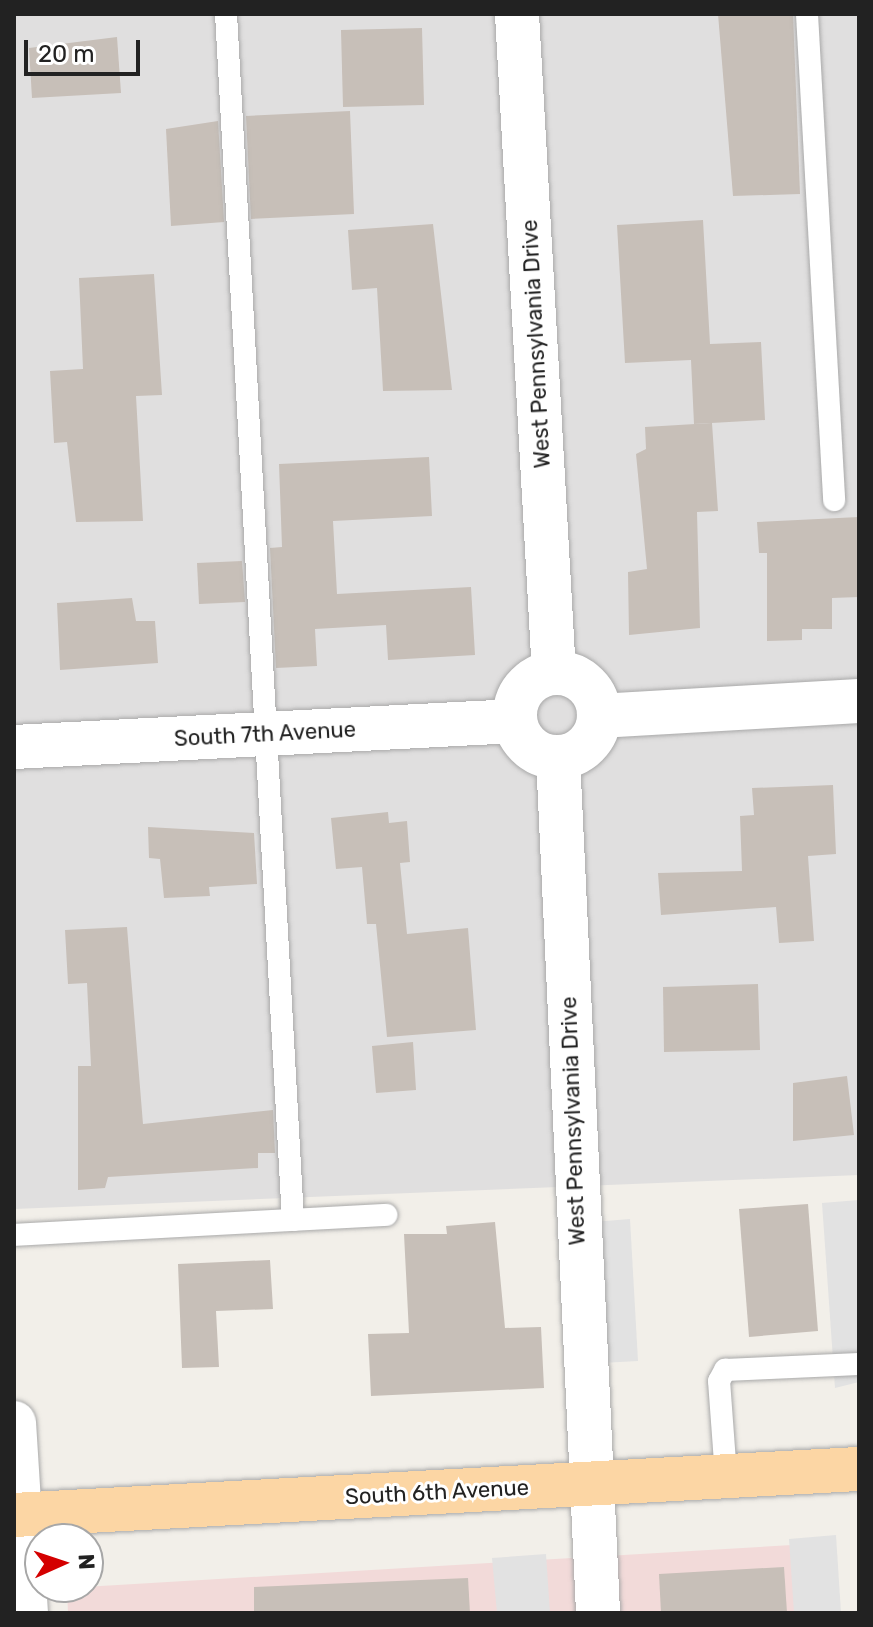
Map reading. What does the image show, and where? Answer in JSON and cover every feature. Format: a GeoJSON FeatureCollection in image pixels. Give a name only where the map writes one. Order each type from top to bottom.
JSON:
{"type":"FeatureCollection","features":[{"type":"Feature","properties":{"kind":"main road","name":"South 6th Avenue"},"geometry":{"type":"LineString","coordinates":[[17,1515],[859,1469]]}},
{"type":"Feature","properties":{"kind":"street","name":"West Pennsylvania Drive"},"geometry":{"type":"LineString","coordinates":[[517,14],[554,673]]}},
{"type":"Feature","properties":{"kind":"street"},"geometry":{"type":"LineString","coordinates":[[554,673],[581,681],[599,716],[582,749],[558,757],[526,743],[515,721],[521,694],[554,673]]}},
{"type":"Feature","properties":{"kind":"street"},"geometry":{"type":"LineString","coordinates":[[599,716],[859,701]]}},
{"type":"Feature","properties":{"kind":"street","name":"South 7th Avenue"},"geometry":{"type":"LineString","coordinates":[[14,747],[515,721]]}},
{"type":"Feature","properties":{"kind":"street"},"geometry":{"type":"LineString","coordinates":[[14,740],[14,755]]}},
{"type":"Feature","properties":{"kind":"street","name":"West Pennsylvania Drive"},"geometry":{"type":"LineString","coordinates":[[558,757],[588,1484],[598,1613]]}},
{"type":"Feature","properties":{"kind":"street"},"geometry":{"type":"LineString","coordinates":[[14,1423],[17,1515],[26,1613]]}},
{"type":"Feature","properties":{"kind":"lane"},"geometry":{"type":"LineString","coordinates":[[226,14],[293,1220]]}},
{"type":"Feature","properties":{"kind":"lane"},"geometry":{"type":"LineString","coordinates":[[807,14],[834,500]]}},
{"type":"Feature","properties":{"kind":"lane"},"geometry":{"type":"LineString","coordinates":[[14,1235],[386,1215]]}},
{"type":"Feature","properties":{"kind":"lane"},"geometry":{"type":"LineString","coordinates":[[726,1476],[719,1381],[725,1370],[859,1364]]}},
{"type":"Feature","properties":{"kind":"shaded area"},"geometry":{"type":"Polygon","coordinates":[[[14,14],[859,14],[859,1175],[14,1209],[14,14]]]}},
{"type":"Feature","properties":{"kind":"shaded area"},"geometry":{"type":"Polygon","coordinates":[[[859,1200],[859,1382],[835,1388],[822,1203],[859,1200]]]}},
{"type":"Feature","properties":{"kind":"shaded area"},"geometry":{"type":"Polygon","coordinates":[[[630,1219],[638,1361],[602,1363],[593,1222],[630,1219]]]}},
{"type":"Feature","properties":{"kind":"shaded area"},"geometry":{"type":"Polygon","coordinates":[[[836,1535],[841,1613],[794,1613],[789,1539],[836,1535]]]}},
{"type":"Feature","properties":{"kind":"shaded area"},"geometry":{"type":"Polygon","coordinates":[[[809,1544],[813,1613],[68,1613],[68,1603],[104,1603],[104,1586],[809,1544]]]}},
{"type":"Feature","properties":{"kind":"shaded area"},"geometry":{"type":"Polygon","coordinates":[[[546,1554],[550,1613],[497,1613],[492,1558],[546,1554]]]}},
{"type":"Feature","properties":{"kind":"building"},"geometry":{"type":"Polygon","coordinates":[[[718,14],[793,14],[800,194],[733,196],[718,14]]]}},
{"type":"Feature","properties":{"kind":"building"},"geometry":{"type":"Polygon","coordinates":[[[422,28],[424,105],[343,107],[341,30],[422,28]]]}},
{"type":"Feature","properties":{"kind":"building"},"geometry":{"type":"Polygon","coordinates":[[[117,37],[121,93],[32,98],[29,48],[117,37]]]}},
{"type":"Feature","properties":{"kind":"building"},"geometry":{"type":"Polygon","coordinates":[[[350,111],[354,214],[251,219],[246,116],[350,111]]]}},
{"type":"Feature","properties":{"kind":"building"},"geometry":{"type":"Polygon","coordinates":[[[218,121],[224,222],[171,226],[166,129],[218,121]]]}},
{"type":"Feature","properties":{"kind":"building"},"geometry":{"type":"Polygon","coordinates":[[[703,220],[710,344],[761,342],[765,420],[694,424],[691,360],[625,363],[617,225],[703,220]]]}},
{"type":"Feature","properties":{"kind":"building"},"geometry":{"type":"Polygon","coordinates":[[[433,224],[452,390],[383,391],[377,288],[352,290],[348,230],[433,224]]]}},
{"type":"Feature","properties":{"kind":"building"},"geometry":{"type":"Polygon","coordinates":[[[154,274],[162,395],[136,396],[143,521],[76,522],[67,442],[54,443],[50,371],[83,369],[79,278],[154,274]]]}},
{"type":"Feature","properties":{"kind":"building"},"geometry":{"type":"Polygon","coordinates":[[[712,423],[718,511],[697,512],[700,628],[629,635],[628,572],[647,569],[636,454],[646,449],[645,427],[712,423]]]}},
{"type":"Feature","properties":{"kind":"building"},"geometry":{"type":"Polygon","coordinates":[[[429,457],[432,516],[333,521],[337,594],[471,587],[475,655],[388,660],[386,625],[315,629],[317,666],[276,668],[270,548],[282,547],[279,464],[429,457]]]}},
{"type":"Feature","properties":{"kind":"building"},"geometry":{"type":"Polygon","coordinates":[[[859,517],[859,597],[832,598],[832,629],[802,629],[802,640],[767,641],[767,553],[759,553],[757,522],[859,517]]]}},
{"type":"Feature","properties":{"kind":"building"},"geometry":{"type":"Polygon","coordinates":[[[242,561],[245,602],[199,604],[197,563],[242,561]]]}},
{"type":"Feature","properties":{"kind":"building"},"geometry":{"type":"Polygon","coordinates":[[[132,598],[136,621],[155,621],[158,663],[60,670],[57,603],[132,598]]]}},
{"type":"Feature","properties":{"kind":"building"},"geometry":{"type":"Polygon","coordinates":[[[833,785],[836,854],[808,856],[814,941],[779,943],[776,907],[661,915],[658,873],[742,871],[740,816],[754,815],[752,788],[833,785]]]}},
{"type":"Feature","properties":{"kind":"building"},"geometry":{"type":"Polygon","coordinates":[[[388,812],[389,823],[407,821],[410,862],[400,863],[407,934],[468,928],[476,1030],[387,1037],[376,924],[367,924],[362,867],[336,869],[331,818],[388,812]]]}},
{"type":"Feature","properties":{"kind":"building"},"geometry":{"type":"Polygon","coordinates":[[[148,827],[254,833],[257,884],[209,887],[210,896],[164,898],[160,859],[149,858],[148,827]]]}},
{"type":"Feature","properties":{"kind":"building"},"geometry":{"type":"Polygon","coordinates":[[[127,927],[143,1124],[273,1110],[275,1153],[258,1153],[258,1168],[108,1177],[105,1188],[78,1190],[78,1066],[91,1066],[87,983],[68,984],[65,930],[127,927]]]}},
{"type":"Feature","properties":{"kind":"building"},"geometry":{"type":"Polygon","coordinates":[[[758,984],[760,1050],[664,1052],[663,987],[758,984]]]}},
{"type":"Feature","properties":{"kind":"building"},"geometry":{"type":"Polygon","coordinates":[[[413,1042],[416,1090],[376,1093],[372,1046],[413,1042]]]}},
{"type":"Feature","properties":{"kind":"building"},"geometry":{"type":"Polygon","coordinates":[[[847,1076],[854,1135],[793,1141],[793,1083],[847,1076]]]}},
{"type":"Feature","properties":{"kind":"building"},"geometry":{"type":"Polygon","coordinates":[[[808,1204],[818,1331],[749,1337],[739,1209],[808,1204]]]}},
{"type":"Feature","properties":{"kind":"building"},"geometry":{"type":"Polygon","coordinates":[[[495,1222],[505,1328],[541,1327],[544,1388],[371,1396],[368,1334],[409,1333],[404,1234],[447,1234],[446,1226],[495,1222]]]}},
{"type":"Feature","properties":{"kind":"building"},"geometry":{"type":"Polygon","coordinates":[[[270,1260],[273,1309],[216,1311],[219,1367],[182,1368],[178,1264],[270,1260]]]}},
{"type":"Feature","properties":{"kind":"building"},"geometry":{"type":"Polygon","coordinates":[[[784,1567],[787,1613],[661,1613],[659,1574],[784,1567]]]}},
{"type":"Feature","properties":{"kind":"building"},"geometry":{"type":"Polygon","coordinates":[[[468,1578],[470,1613],[254,1613],[254,1587],[468,1578]]]}}]}
